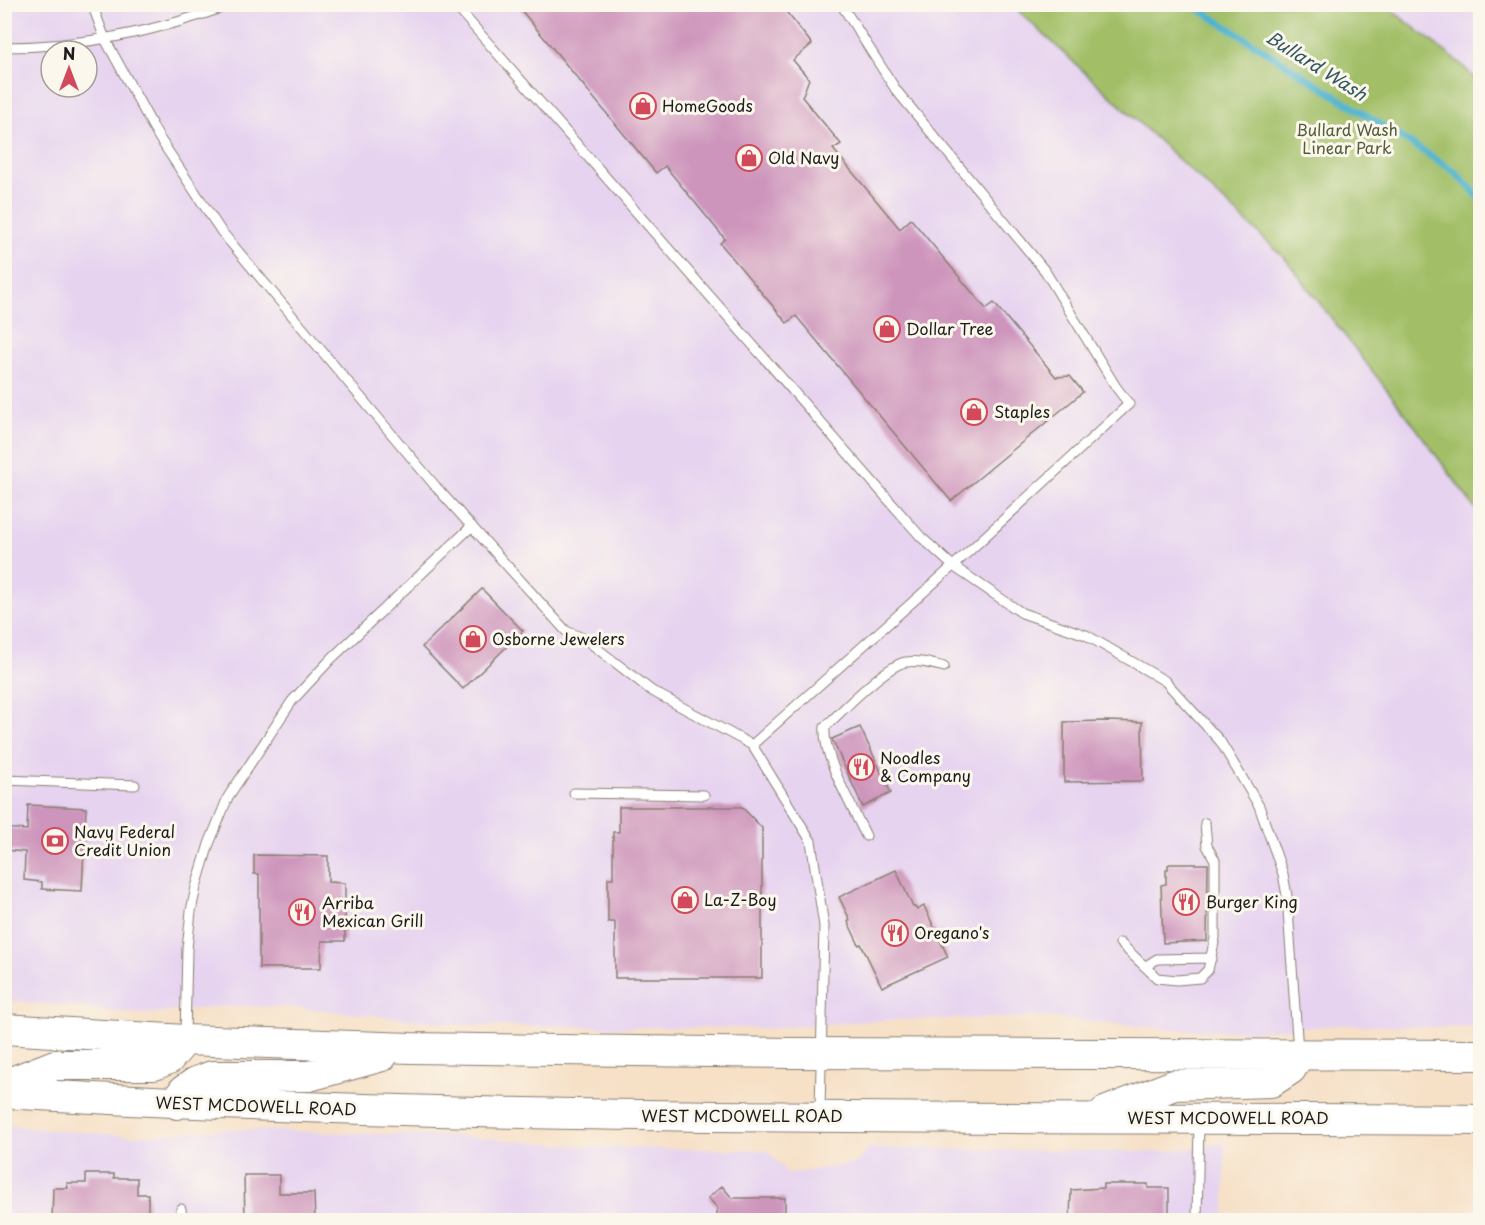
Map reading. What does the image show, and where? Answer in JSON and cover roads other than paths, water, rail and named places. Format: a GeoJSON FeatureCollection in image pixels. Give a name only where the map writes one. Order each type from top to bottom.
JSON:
{"type":"FeatureCollection","features":[{"type":"Feature","properties":{"kind":"main road"},"geometry":{"type":"LineString","coordinates":[[4,1029],[185,1040],[411,1048],[822,1053],[1480,1055]]}},
{"type":"Feature","properties":{"kind":"main road"},"geometry":{"type":"LineString","coordinates":[[4,1085],[55,1065],[154,1065],[169,1059],[185,1040]]}},
{"type":"Feature","properties":{"kind":"main road"},"geometry":{"type":"LineString","coordinates":[[177,1104],[183,1091],[196,1082],[212,1076],[309,1076],[411,1048]]}},
{"type":"Feature","properties":{"kind":"main road"},"geometry":{"type":"LineString","coordinates":[[1088,1118],[1174,1084],[1271,1082],[1291,1069],[1298,1056]]}},
{"type":"Feature","properties":{"kind":"main road","name":"WEST MCDOWELL ROAD"},"geometry":{"type":"LineString","coordinates":[[4,1093],[177,1104],[407,1111],[820,1117],[1480,1119]]}},
{"type":"Feature","properties":{"kind":"lane"},"geometry":{"type":"LineString","coordinates":[[92,4],[105,39],[158,136],[221,231],[437,488],[566,631],[585,639],[652,692],[752,745],[811,841],[824,926],[820,1117]]}},
{"type":"Feature","properties":{"kind":"lane"},"geometry":{"type":"LineString","coordinates":[[4,47],[105,39],[195,18],[232,4]]}},
{"type":"Feature","properties":{"kind":"lane"},"geometry":{"type":"LineString","coordinates":[[454,4],[921,537],[953,566],[1022,613],[1086,635],[1165,681],[1220,741],[1259,806],[1283,874],[1288,908],[1298,1056]]}},
{"type":"Feature","properties":{"kind":"lane"},"geometry":{"type":"LineString","coordinates":[[752,745],[953,566],[1129,404],[1116,387],[1045,271],[896,90],[841,4]]}},
{"type":"Feature","properties":{"kind":"lane"},"geometry":{"type":"LineString","coordinates":[[185,1040],[187,949],[191,911],[209,844],[228,797],[292,701],[331,659],[472,526]]}},
{"type":"Feature","properties":{"kind":"lane"},"geometry":{"type":"LineString","coordinates":[[866,836],[829,756],[824,738],[825,727],[890,668],[905,662],[923,662],[944,667]]}},
{"type":"Feature","properties":{"kind":"lane"},"geometry":{"type":"LineString","coordinates":[[4,780],[135,785]]}},
{"type":"Feature","properties":{"kind":"lane"},"geometry":{"type":"LineString","coordinates":[[574,793],[704,795]]}},
{"type":"Feature","properties":{"kind":"lane"},"geometry":{"type":"LineString","coordinates":[[1120,943],[1157,978],[1176,980],[1200,978],[1208,970],[1215,938],[1215,860],[1207,846],[1205,823]]}},
{"type":"Feature","properties":{"kind":"lane"},"geometry":{"type":"LineString","coordinates":[[1146,966],[1157,959],[1212,958]]}},
{"type":"Feature","properties":{"kind":"lane"},"geometry":{"type":"LineString","coordinates":[[1197,1221],[1199,1118]]}},
{"type":"Feature","properties":{"kind":"lane"},"geometry":{"type":"LineString","coordinates":[[182,1209],[182,1221]]}},
{"type":"Feature","properties":{"kind":"waterway","name":"Bullard Wash"},"geometry":{"type":"LineString","coordinates":[[1191,4],[1454,171],[1480,198]]}},
{"type":"Feature","properties":{"kind":"place","name":"HomeGoods"},"geometry":{"type":"Point","coordinates":[643,106]}},
{"type":"Feature","properties":{"kind":"place","name":"Old Navy"},"geometry":{"type":"Point","coordinates":[749,158]}},
{"type":"Feature","properties":{"kind":"place","name":"Dollar Tree"},"geometry":{"type":"Point","coordinates":[887,329]}},
{"type":"Feature","properties":{"kind":"place","name":"Staples"},"geometry":{"type":"Point","coordinates":[974,412]}},
{"type":"Feature","properties":{"kind":"place","name":"Osborne Jewelers"},"geometry":{"type":"Point","coordinates":[473,639]}},
{"type":"Feature","properties":{"kind":"place","name":"Noodles & Company"},"geometry":{"type":"Point","coordinates":[861,767]}},
{"type":"Feature","properties":{"kind":"place","name":"Navy Federal Credit Union"},"geometry":{"type":"Point","coordinates":[55,841]}},
{"type":"Feature","properties":{"kind":"place","name":"La-Z-Boy"},"geometry":{"type":"Point","coordinates":[685,900]}},
{"type":"Feature","properties":{"kind":"place","name":"Burger King"},"geometry":{"type":"Point","coordinates":[1186,902]}},
{"type":"Feature","properties":{"kind":"place","name":"Arriba Mexican Grill"},"geometry":{"type":"Point","coordinates":[302,912]}},
{"type":"Feature","properties":{"kind":"place","name":"Oregano's"},"geometry":{"type":"Point","coordinates":[895,933]}},
{"type":"Feature","properties":{"kind":"park label","name":"Bullard Wash Linear Park"},"geometry":{"type":"Point","coordinates":[1347,139]}}]}
